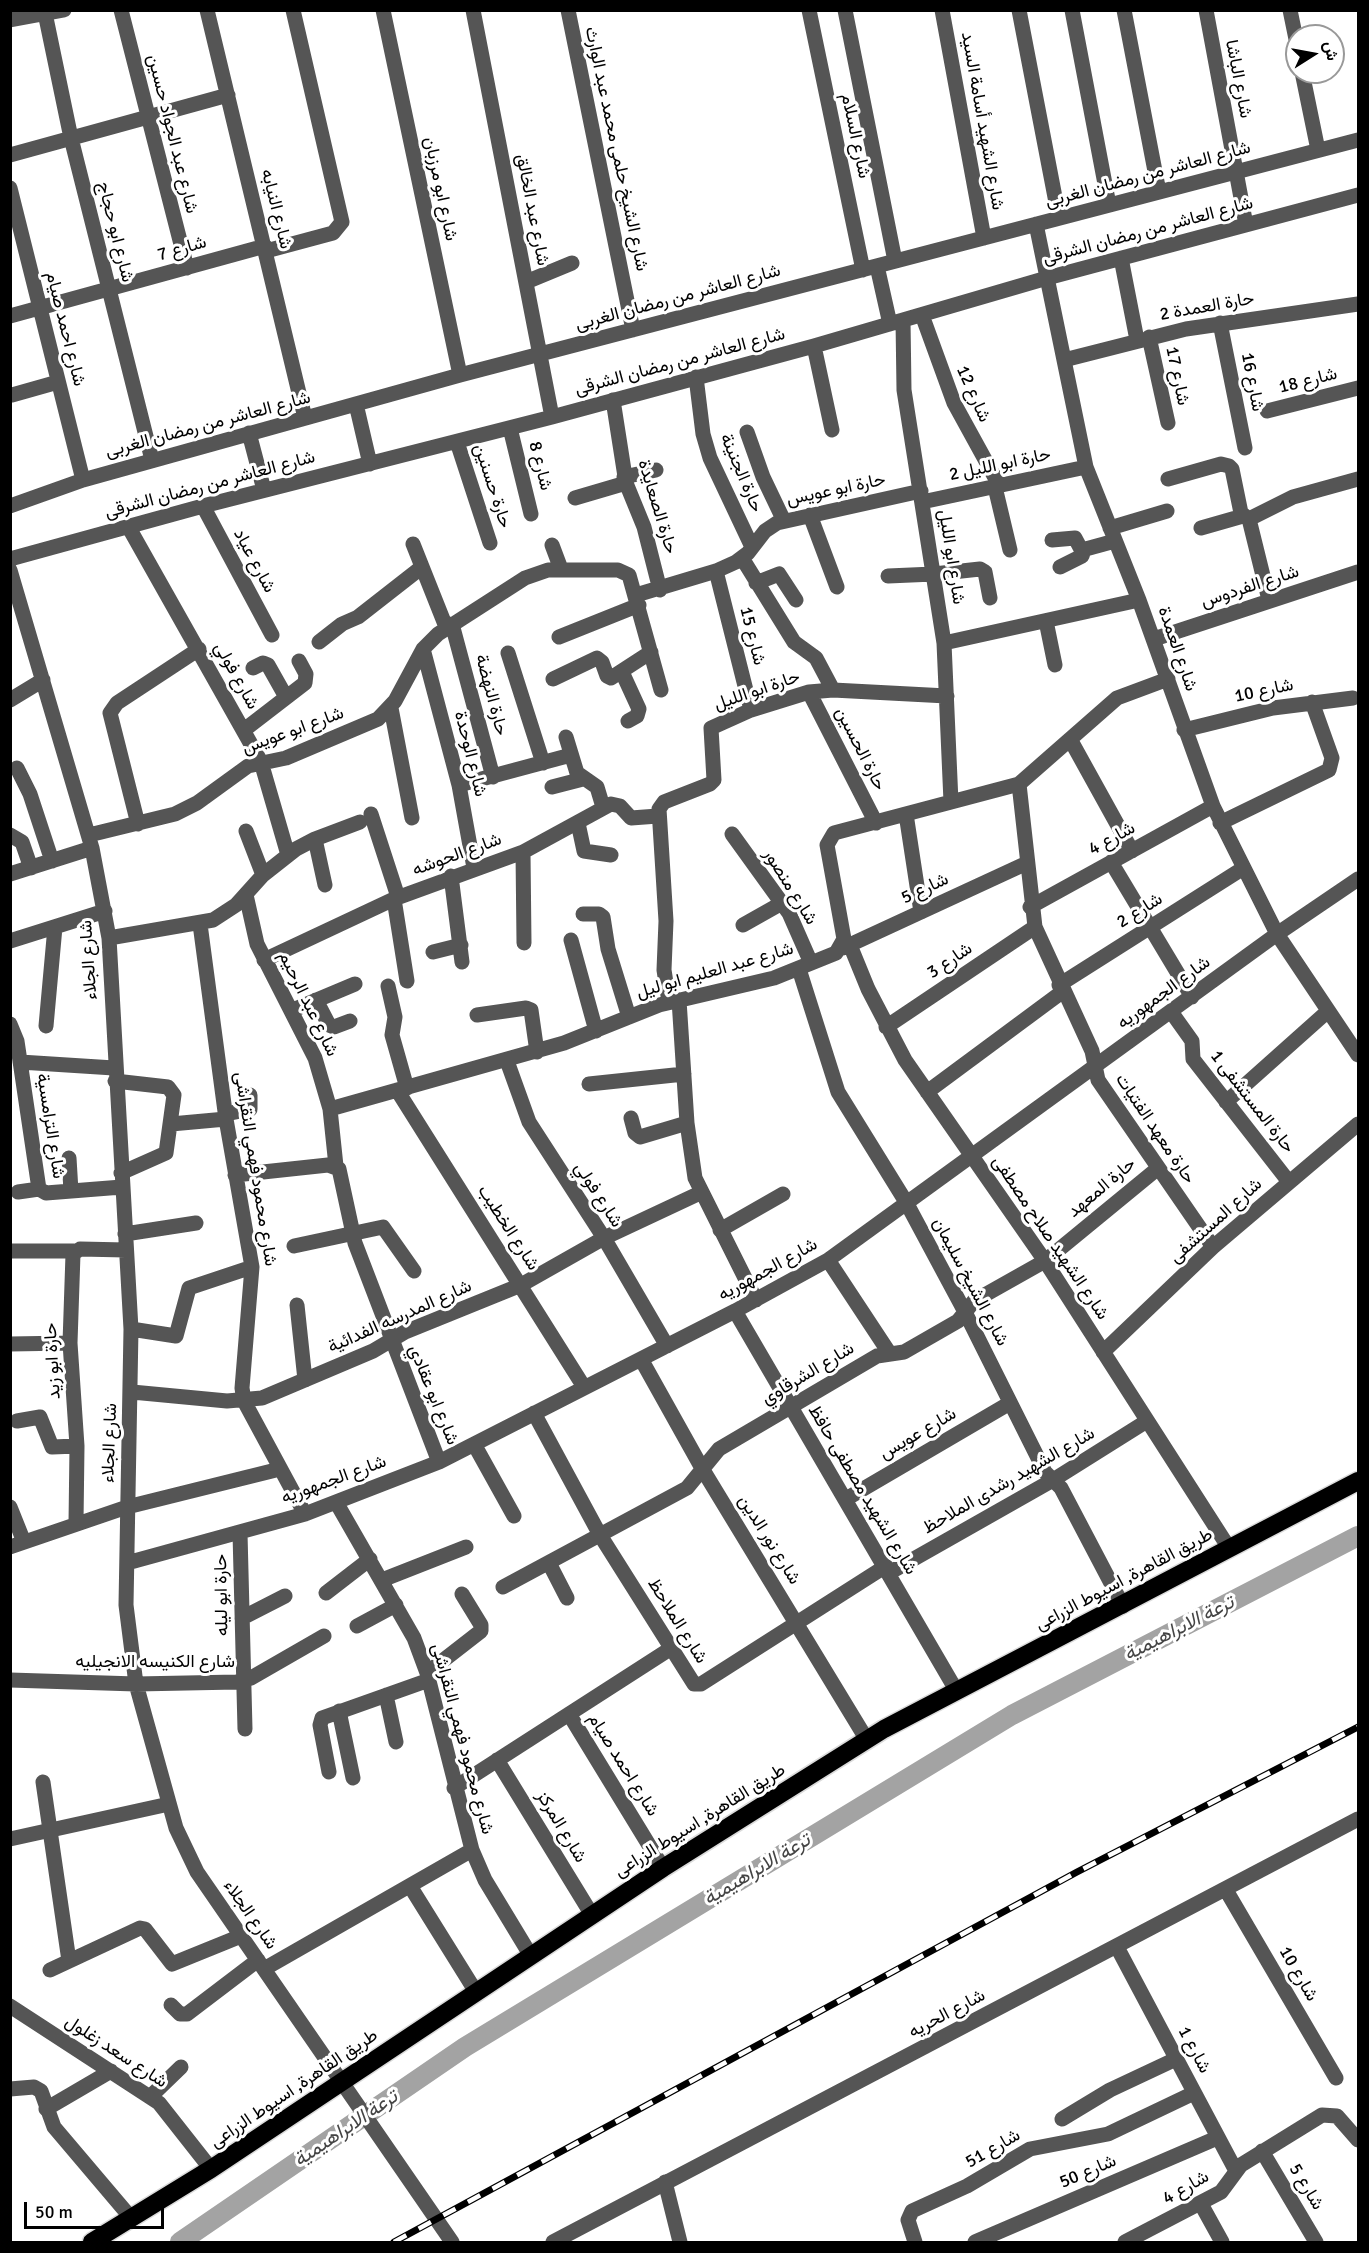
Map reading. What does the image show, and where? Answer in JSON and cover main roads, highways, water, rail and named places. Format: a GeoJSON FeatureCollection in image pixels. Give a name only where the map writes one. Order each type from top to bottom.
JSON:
{"type":"FeatureCollection","features":[{"type":"Feature","properties":{"kind":"highway","name":"طريق القاهرة, اسيوط الزراعى"},"geometry":{"type":"LineString","coordinates":[[92,2242],[212,2169],[663,1868],[867,1740],[956,1690],[1123,1606],[1359,1481]]}},
{"type":"Feature","properties":{"kind":"waterway","name":"ترعة الابراهيمية"},"geometry":{"type":"LineString","coordinates":[[180,2242],[465,2047],[1012,1715],[1358,1536]]}},
{"type":"Feature","properties":{"kind":"railway"},"geometry":{"type":"LineString","coordinates":[[394,2242],[1077,1872],[1358,1727]]}}]}
